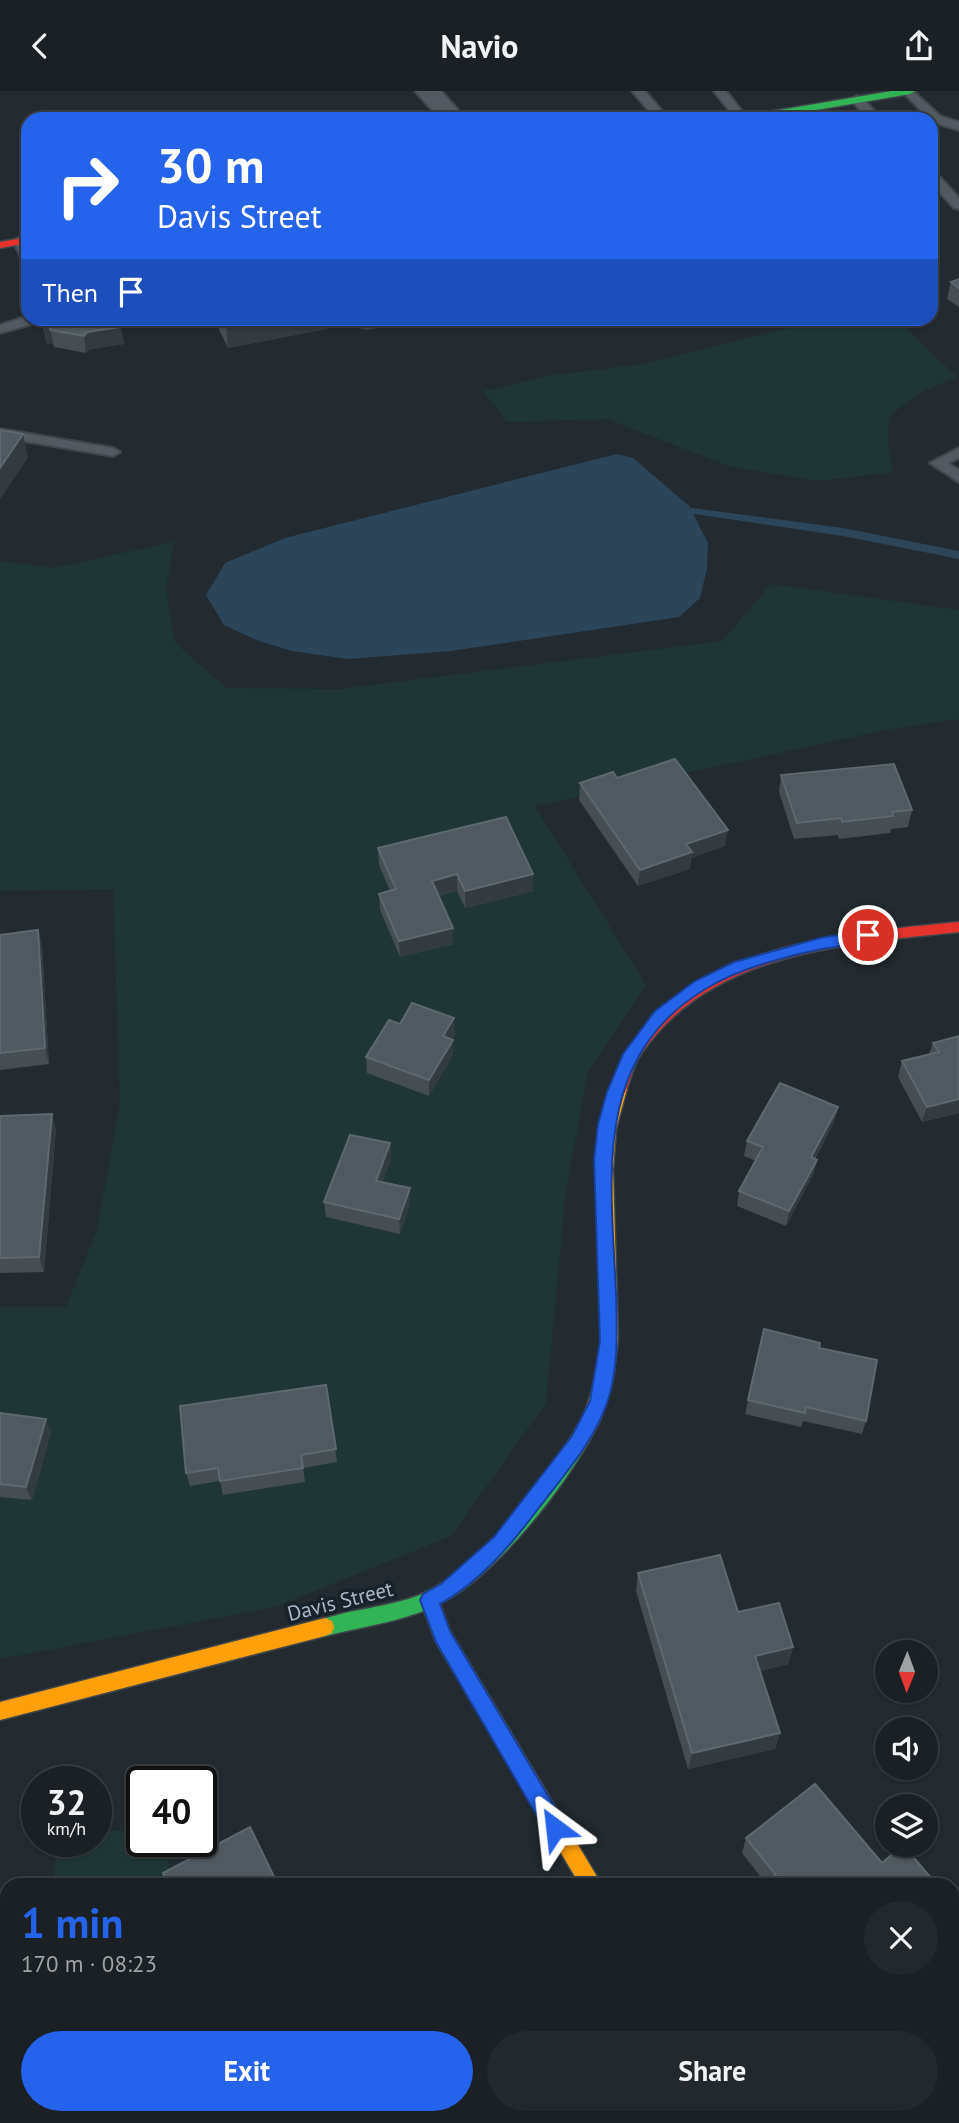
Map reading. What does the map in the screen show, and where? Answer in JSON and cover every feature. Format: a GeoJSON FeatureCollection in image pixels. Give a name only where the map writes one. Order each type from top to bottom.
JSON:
{"type":"FeatureCollection","features":[{"type":"Feature","properties":{"kind":"street"},"geometry":{"type":"LineString","coordinates":[[428,91],[448,112]]}},
{"type":"Feature","properties":{"kind":"street"},"geometry":{"type":"LineString","coordinates":[[802,112],[908,91]]}},
{"type":"Feature","properties":{"kind":"street"},"geometry":{"type":"LineString","coordinates":[[0,245],[21,241]]}},
{"type":"Feature","properties":{"kind":"street","name":"Davis Street"},"geometry":{"type":"LineString","coordinates":[[0,1711],[429,1600],[448,1590],[501,1543],[571,1452],[599,1402],[609,1341],[602,1160],[606,1124],[614,1092],[628,1058],[660,1015],[700,985],[734,968],[868,935],[959,927]]}},
{"type":"Feature","properties":{"kind":"street"},"geometry":{"type":"LineString","coordinates":[[429,1600],[443,1636],[588,1878]]}},
{"type":"Feature","properties":{"kind":"lane"},"geometry":{"type":"LineString","coordinates":[[638,91],[657,112]]}},
{"type":"Feature","properties":{"kind":"lane"},"geometry":{"type":"LineString","coordinates":[[720,91],[738,112]]}},
{"type":"Feature","properties":{"kind":"lane"},"geometry":{"type":"LineString","coordinates":[[908,91],[929,112]]}},
{"type":"Feature","properties":{"kind":"lane"},"geometry":{"type":"LineString","coordinates":[[857,100],[869,112]]}},
{"type":"Feature","properties":{"kind":"lane"},"geometry":{"type":"LineString","coordinates":[[938,120],[959,126]]}},
{"type":"Feature","properties":{"kind":"lane"},"geometry":{"type":"LineString","coordinates":[[938,183],[959,205]]}},
{"type":"Feature","properties":{"kind":"lane"},"geometry":{"type":"LineString","coordinates":[[0,329],[21,323]]}},
{"type":"Feature","properties":{"kind":"lane"},"geometry":{"type":"LineString","coordinates":[[0,433],[113,451]]}},
{"type":"Feature","properties":{"kind":"lane"},"geometry":{"type":"LineString","coordinates":[[959,452],[937,463],[959,477]]}},
{"type":"Feature","properties":{"kind":"green space"},"geometry":{"type":"Polygon","coordinates":[[[796,326],[903,326],[957,377],[922,392],[889,416],[888,442],[893,472],[819,481],[731,467],[607,419],[507,422],[483,391],[547,376],[643,364],[796,326]]]}},
{"type":"Feature","properties":{"kind":"green space"},"geometry":{"type":"Polygon","coordinates":[[[174,542],[166,588],[175,643],[227,688],[340,689],[722,641],[771,584],[959,610],[959,719],[885,730],[535,806],[646,985],[588,1072],[566,1190],[546,1403],[451,1536],[275,1607],[0,1659],[0,1307],[66,1307],[97,1230],[120,1104],[113,889],[0,891],[0,561],[53,568],[174,542]]]}},
{"type":"Feature","properties":{"kind":"green space"},"geometry":{"type":"Polygon","coordinates":[[[112,1831],[126,1831],[126,1857],[167,1857],[174,1878],[54,1878],[55,1857],[112,1857],[112,1831]]]}},
{"type":"Feature","properties":{"kind":"water"},"geometry":{"type":"Polygon","coordinates":[[[617,454],[633,458],[689,506],[708,543],[707,568],[700,598],[679,617],[451,651],[348,659],[292,651],[259,641],[224,625],[206,595],[225,563],[285,538],[617,454]]]}},
{"type":"Feature","properties":{"kind":"building"},"geometry":{"type":"Polygon","coordinates":[[[959,279],[959,288],[951,282],[959,279]]]}},
{"type":"Feature","properties":{"kind":"building"},"geometry":{"type":"Polygon","coordinates":[[[50,326],[121,327],[87,332],[84,336],[50,330],[50,326]]]}},
{"type":"Feature","properties":{"kind":"building"},"geometry":{"type":"Polygon","coordinates":[[[0,430],[23,434],[0,468],[0,430]]]}},
{"type":"Feature","properties":{"kind":"building"},"geometry":{"type":"Polygon","coordinates":[[[675,759],[728,830],[686,844],[692,852],[640,870],[580,783],[613,772],[617,778],[675,759]]]}},
{"type":"Feature","properties":{"kind":"building"},"geometry":{"type":"Polygon","coordinates":[[[894,764],[912,810],[892,812],[893,816],[842,822],[841,818],[797,823],[781,775],[894,764]]]}},
{"type":"Feature","properties":{"kind":"building"},"geometry":{"type":"Polygon","coordinates":[[[506,817],[533,874],[465,891],[457,874],[432,881],[453,928],[399,941],[379,894],[396,889],[378,848],[506,817]]]}},
{"type":"Feature","properties":{"kind":"building"},"geometry":{"type":"Polygon","coordinates":[[[38,930],[45,1048],[0,1053],[0,935],[38,930]]]}},
{"type":"Feature","properties":{"kind":"building"},"geometry":{"type":"Polygon","coordinates":[[[412,1003],[454,1018],[443,1036],[453,1040],[429,1080],[366,1057],[389,1020],[400,1024],[412,1003]]]}},
{"type":"Feature","properties":{"kind":"building"},"geometry":{"type":"Polygon","coordinates":[[[959,1036],[959,1099],[927,1107],[902,1061],[939,1052],[933,1043],[959,1036]]]}},
{"type":"Feature","properties":{"kind":"building"},"geometry":{"type":"Polygon","coordinates":[[[780,1083],[838,1107],[811,1157],[817,1160],[789,1211],[739,1191],[763,1147],[747,1141],[780,1083]]]}},
{"type":"Feature","properties":{"kind":"building"},"geometry":{"type":"Polygon","coordinates":[[[52,1114],[39,1257],[0,1258],[0,1116],[52,1114]]]}},
{"type":"Feature","properties":{"kind":"building"},"geometry":{"type":"Polygon","coordinates":[[[350,1135],[390,1143],[376,1181],[410,1188],[399,1219],[324,1202],[350,1135]]]}},
{"type":"Feature","properties":{"kind":"building"},"geometry":{"type":"Polygon","coordinates":[[[764,1329],[820,1343],[819,1348],[877,1360],[866,1421],[806,1407],[805,1413],[748,1400],[764,1329]]]}},
{"type":"Feature","properties":{"kind":"building"},"geometry":{"type":"Polygon","coordinates":[[[326,1385],[336,1449],[301,1455],[303,1468],[220,1481],[218,1468],[186,1473],[180,1406],[326,1385]]]}},
{"type":"Feature","properties":{"kind":"building"},"geometry":{"type":"Polygon","coordinates":[[[0,1413],[46,1419],[26,1487],[0,1484],[0,1413]]]}},
{"type":"Feature","properties":{"kind":"building"},"geometry":{"type":"Polygon","coordinates":[[[720,1555],[738,1612],[779,1603],[793,1647],[755,1656],[780,1733],[692,1753],[638,1573],[720,1555]]]}},
{"type":"Feature","properties":{"kind":"building"},"geometry":{"type":"Polygon","coordinates":[[[815,1784],[882,1863],[889,1857],[913,1857],[931,1878],[772,1878],[776,1875],[746,1838],[815,1784]]]}},
{"type":"Feature","properties":{"kind":"building"},"geometry":{"type":"Polygon","coordinates":[[[250,1827],[275,1878],[165,1878],[163,1873],[193,1857],[217,1857],[217,1844],[250,1827]]]}},
{"type":"Feature","properties":{"kind":"waterway"},"geometry":{"type":"LineString","coordinates":[[692,511],[843,532],[959,555]]}},
{"type":"Feature","properties":{"kind":"traffic: fast"},"geometry":{"type":"LineString","coordinates":[[786,112],[910,91]]}},
{"type":"Feature","properties":{"kind":"traffic: fast"},"geometry":{"type":"LineString","coordinates":[[325,1627],[417,1605],[450,1588],[474,1570],[543,1493],[592,1418]]}},
{"type":"Feature","properties":{"kind":"traffic: slow"},"geometry":{"type":"LineString","coordinates":[[592,1418],[604,1379],[610,1338],[605,1170],[608,1129],[619,1089]]}},
{"type":"Feature","properties":{"kind":"traffic: slow"},"geometry":{"type":"LineString","coordinates":[[429,1600],[443,1636],[588,1878]]}},
{"type":"Feature","properties":{"kind":"traffic: slow"},"geometry":{"type":"LineString","coordinates":[[0,1711],[325,1627]]}},
{"type":"Feature","properties":{"kind":"traffic: jam"},"geometry":{"type":"LineString","coordinates":[[0,245],[21,241]]}},
{"type":"Feature","properties":{"kind":"traffic: jam"},"geometry":{"type":"LineString","coordinates":[[619,1089],[636,1048],[678,1003],[713,980],[751,963],[791,951],[833,942],[959,927]]}},
{"type":"Feature","properties":{"kind":"route"},"geometry":{"type":"LineString","coordinates":[[555,1828],[443,1636],[429,1600],[448,1590],[501,1543],[548,1485],[579,1441],[599,1402],[609,1341],[602,1160],[606,1124],[614,1092],[628,1058],[660,1015],[700,985],[734,968],[820,944],[868,935]]}}]}
